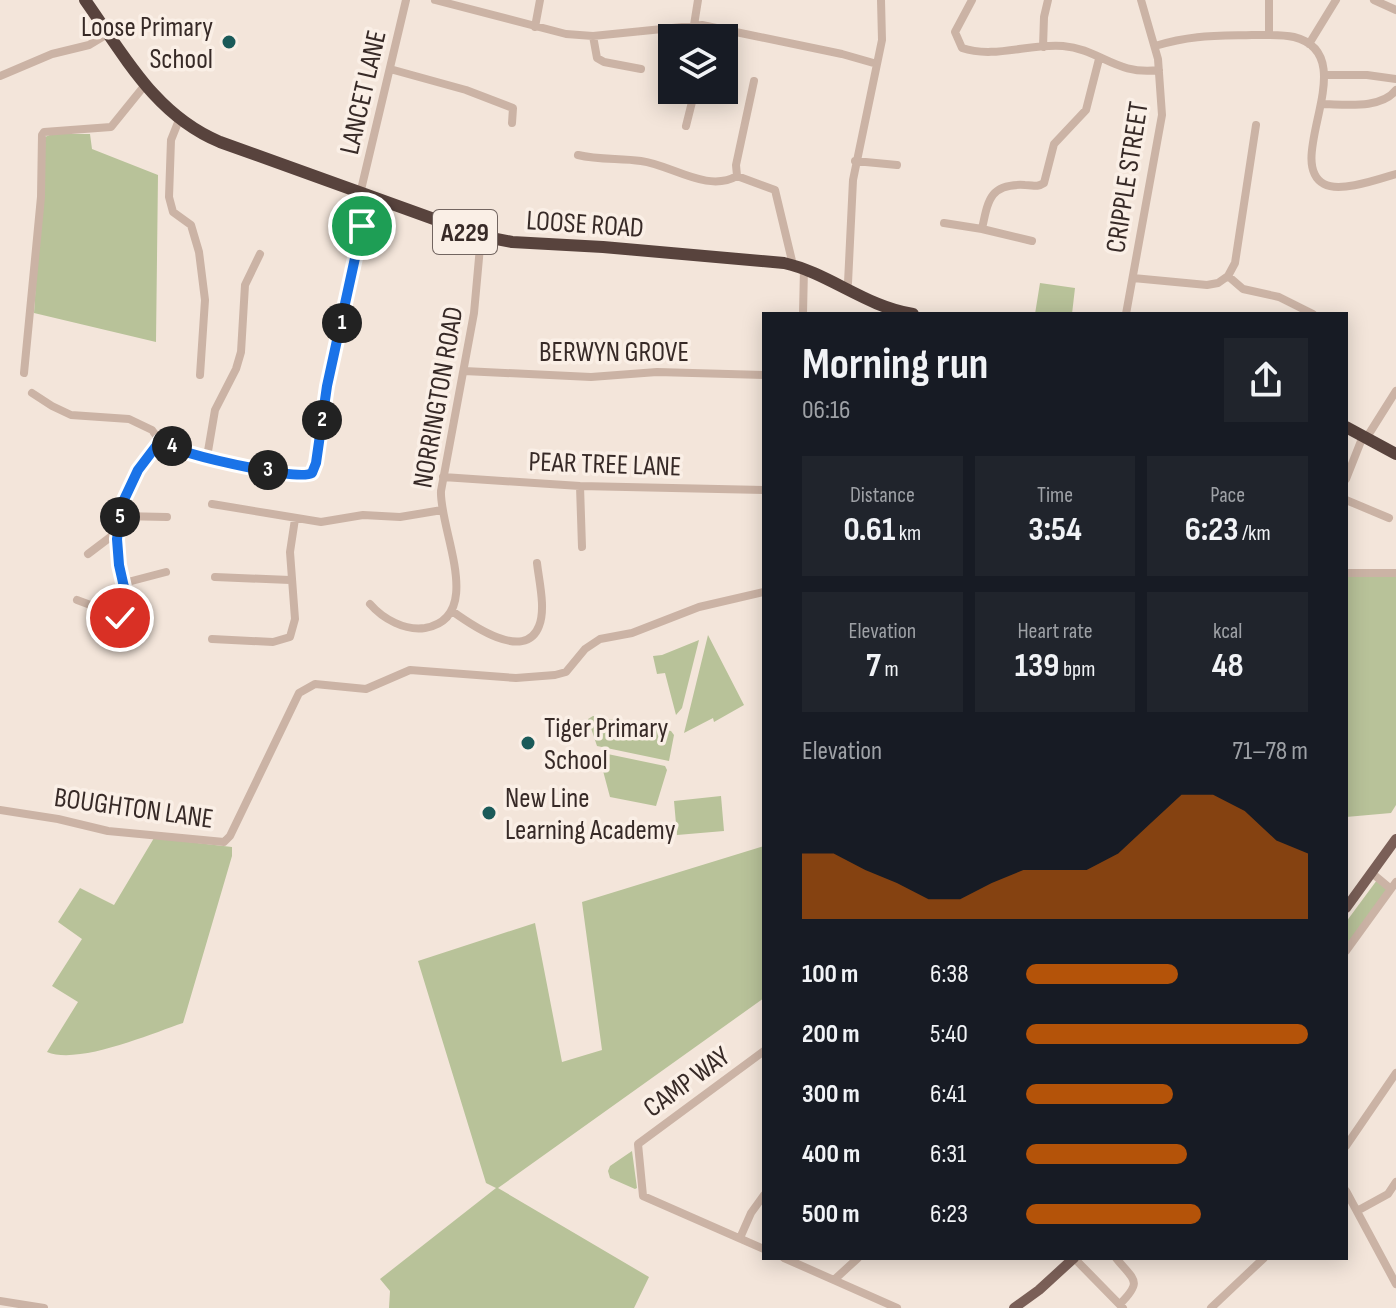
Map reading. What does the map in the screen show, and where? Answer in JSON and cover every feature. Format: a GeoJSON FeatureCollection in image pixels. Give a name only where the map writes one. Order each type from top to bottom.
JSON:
{"type":"FeatureCollection","features":[{"type":"Feature","properties":{"kind":"highway","name":"LOOSE ROAD"},"geometry":{"type":"LineString","coordinates":[[85,0],[145,85],[179,120],[220,142],[481,236],[512,242],[633,249],[798,267],[845,290],[874,309],[897,312]]}},
{"type":"Feature","properties":{"kind":"highway"},"geometry":{"type":"LineString","coordinates":[[1348,428],[1396,454]]}},
{"type":"Feature","properties":{"kind":"main road"},"geometry":{"type":"LineString","coordinates":[[1348,905],[1396,839]]}},
{"type":"Feature","properties":{"kind":"main road"},"geometry":{"type":"LineString","coordinates":[[1014,1308],[1048,1283],[1072,1260]]}},
{"type":"Feature","properties":{"kind":"street","name":"LANCET LANE"},"geometry":{"type":"LineString","coordinates":[[360,194],[406,0]]}},
{"type":"Feature","properties":{"kind":"street"},"geometry":{"type":"LineString","coordinates":[[435,0],[566,34],[593,36],[658,29]]}},
{"type":"Feature","properties":{"kind":"street"},"geometry":{"type":"LineString","coordinates":[[535,27],[540,0]]}},
{"type":"Feature","properties":{"kind":"street"},"geometry":{"type":"LineString","coordinates":[[694,24],[698,0]]}},
{"type":"Feature","properties":{"kind":"street"},"geometry":{"type":"LineString","coordinates":[[845,290],[848,283],[855,161],[882,34],[881,0]]}},
{"type":"Feature","properties":{"kind":"street"},"geometry":{"type":"LineString","coordinates":[[972,0],[955,32],[962,48],[983,52],[1066,46],[1136,72],[1159,70]]}},
{"type":"Feature","properties":{"kind":"street"},"geometry":{"type":"LineString","coordinates":[[1043,47],[1048,0]]}},
{"type":"Feature","properties":{"kind":"street","name":"CRIPPLE STREET"},"geometry":{"type":"LineString","coordinates":[[1126,312],[1162,115],[1155,46],[1141,0]]}},
{"type":"Feature","properties":{"kind":"street"},"geometry":{"type":"LineString","coordinates":[[1269,0],[1269,35]]}},
{"type":"Feature","properties":{"kind":"street"},"geometry":{"type":"LineString","coordinates":[[1309,44],[1336,0]]}},
{"type":"Feature","properties":{"kind":"street"},"geometry":{"type":"LineString","coordinates":[[1374,0],[1396,10]]}},
{"type":"Feature","properties":{"kind":"street"},"geometry":{"type":"LineString","coordinates":[[738,32],[877,64]]}},
{"type":"Feature","properties":{"kind":"street"},"geometry":{"type":"LineString","coordinates":[[0,76],[52,54],[89,45],[109,33]]}},
{"type":"Feature","properties":{"kind":"street"},"geometry":{"type":"LineString","coordinates":[[1155,46],[1196,36],[1269,35],[1293,37],[1309,44],[1322,62],[1325,75],[1312,163],[1315,175],[1331,186],[1343,186],[1396,174]]}},
{"type":"Feature","properties":{"kind":"street"},"geometry":{"type":"LineString","coordinates":[[593,36],[597,58],[641,69]]}},
{"type":"Feature","properties":{"kind":"street"},"geometry":{"type":"LineString","coordinates":[[982,229],[988,199],[994,192],[1010,186],[1039,187],[1044,183],[1054,144],[1086,110],[1099,59]]}},
{"type":"Feature","properties":{"kind":"street"},"geometry":{"type":"LineString","coordinates":[[390,69],[466,90],[513,108],[512,123]]}},
{"type":"Feature","properties":{"kind":"street"},"geometry":{"type":"LineString","coordinates":[[1325,75],[1396,79]]}},
{"type":"Feature","properties":{"kind":"street"},"geometry":{"type":"LineString","coordinates":[[737,176],[736,165],[754,81]]}},
{"type":"Feature","properties":{"kind":"street"},"geometry":{"type":"LineString","coordinates":[[24,373],[41,197],[42,135],[57,130],[111,127],[145,85]]}},
{"type":"Feature","properties":{"kind":"street"},"geometry":{"type":"LineString","coordinates":[[1321,104],[1364,104],[1390,96],[1396,90]]}},
{"type":"Feature","properties":{"kind":"street"},"geometry":{"type":"LineString","coordinates":[[686,126],[692,104]]}},
{"type":"Feature","properties":{"kind":"street"},"geometry":{"type":"LineString","coordinates":[[179,120],[171,140],[169,197],[173,212],[190,223],[199,252],[205,300],[200,375]]}},
{"type":"Feature","properties":{"kind":"street"},"geometry":{"type":"LineString","coordinates":[[1133,278],[1207,285],[1218,283],[1228,276],[1235,263],[1236,224],[1245,189],[1250,141],[1256,125]]}},
{"type":"Feature","properties":{"kind":"street"},"geometry":{"type":"LineString","coordinates":[[578,155],[643,161],[715,182],[728,181],[737,176],[775,190],[798,267],[803,312]]}},
{"type":"Feature","properties":{"kind":"street"},"geometry":{"type":"LineString","coordinates":[[855,161],[897,165]]}},
{"type":"Feature","properties":{"kind":"street"},"geometry":{"type":"LineString","coordinates":[[32,393],[71,415],[129,419],[152,430],[160,441],[207,457],[285,474],[306,476],[312,473],[359,234],[374,199]]}},
{"type":"Feature","properties":{"kind":"street"},"geometry":{"type":"LineString","coordinates":[[944,223],[1032,241]]}},
{"type":"Feature","properties":{"kind":"street","name":"NORRINGTON ROAD"},"geometry":{"type":"LineString","coordinates":[[452,611],[458,585],[442,510],[443,477],[477,292],[481,236]]}},
{"type":"Feature","properties":{"kind":"street"},"geometry":{"type":"LineString","coordinates":[[207,457],[217,403],[238,363],[245,285],[260,254]]}},
{"type":"Feature","properties":{"kind":"street"},"geometry":{"type":"LineString","coordinates":[[1228,276],[1243,289],[1279,297],[1305,312]]}},
{"type":"Feature","properties":{"kind":"street","name":"BERWYN GROVE"},"geometry":{"type":"LineString","coordinates":[[464,371],[591,377],[657,372],[762,375]]}},
{"type":"Feature","properties":{"kind":"street"},"geometry":{"type":"LineString","coordinates":[[1348,475],[1365,437],[1396,391]]}},
{"type":"Feature","properties":{"kind":"street"},"geometry":{"type":"LineString","coordinates":[[112,613],[121,597],[124,583],[119,565],[117,532],[120,516],[133,480],[160,441]]}},
{"type":"Feature","properties":{"kind":"street","name":"PEAR TREE LANE"},"geometry":{"type":"LineString","coordinates":[[443,477],[580,486],[762,490]]}},
{"type":"Feature","properties":{"kind":"street"},"geometry":{"type":"LineString","coordinates":[[580,486],[582,547]]}},
{"type":"Feature","properties":{"kind":"street"},"geometry":{"type":"LineString","coordinates":[[1348,501],[1389,518]]}},
{"type":"Feature","properties":{"kind":"street"},"geometry":{"type":"LineString","coordinates":[[212,504],[321,522],[363,515],[400,517],[442,510]]}},
{"type":"Feature","properties":{"kind":"street"},"geometry":{"type":"LineString","coordinates":[[120,516],[167,517]]}},
{"type":"Feature","properties":{"kind":"street"},"geometry":{"type":"LineString","coordinates":[[212,639],[273,642],[290,637],[295,619],[290,552],[295,519]]}},
{"type":"Feature","properties":{"kind":"street"},"geometry":{"type":"LineString","coordinates":[[88,554],[117,532]]}},
{"type":"Feature","properties":{"kind":"street"},"geometry":{"type":"LineString","coordinates":[[370,604],[383,617],[418,628],[440,623],[452,611],[479,631],[500,639],[531,637],[539,629],[541,617],[537,563]]}},
{"type":"Feature","properties":{"kind":"street"},"geometry":{"type":"LineString","coordinates":[[124,583],[166,572]]}},
{"type":"Feature","properties":{"kind":"street"},"geometry":{"type":"LineString","coordinates":[[1348,573],[1396,573]]}},
{"type":"Feature","properties":{"kind":"street"},"geometry":{"type":"LineString","coordinates":[[215,577],[290,580]]}},
{"type":"Feature","properties":{"kind":"street","name":"BOUGHTON LANE"},"geometry":{"type":"LineString","coordinates":[[0,810],[108,831],[224,842],[230,836],[304,687],[315,684],[366,689],[410,670],[516,678],[555,675],[566,672],[585,649],[600,639],[632,633],[699,607],[762,592]]}},
{"type":"Feature","properties":{"kind":"street"},"geometry":{"type":"LineString","coordinates":[[77,600],[112,613],[143,630]]}},
{"type":"Feature","properties":{"kind":"street"},"geometry":{"type":"LineString","coordinates":[[1348,948],[1393,886],[1373,874]]}},
{"type":"Feature","properties":{"kind":"street","name":"CAMP WAY"},"geometry":{"type":"LineString","coordinates":[[740,1238],[643,1196],[638,1144],[762,1052]]}},
{"type":"Feature","properties":{"kind":"street"},"geometry":{"type":"LineString","coordinates":[[1348,1143],[1396,1073]]}},
{"type":"Feature","properties":{"kind":"street"},"geometry":{"type":"LineString","coordinates":[[1357,1211],[1388,1194],[1396,1182]]}},
{"type":"Feature","properties":{"kind":"street"},"geometry":{"type":"LineString","coordinates":[[1348,1195],[1396,1284]]}},
{"type":"Feature","properties":{"kind":"street"},"geometry":{"type":"LineString","coordinates":[[762,1198],[740,1238],[762,1248]]}},
{"type":"Feature","properties":{"kind":"street"},"geometry":{"type":"LineString","coordinates":[[789,1260],[897,1308]]}},
{"type":"Feature","properties":{"kind":"street"},"geometry":{"type":"LineString","coordinates":[[834,1280],[856,1260]]}},
{"type":"Feature","properties":{"kind":"street"},"geometry":{"type":"LineString","coordinates":[[1076,1260],[1122,1306],[1135,1285],[1132,1276],[1118,1260]]}},
{"type":"Feature","properties":{"kind":"street"},"geometry":{"type":"LineString","coordinates":[[1211,1308],[1262,1260]]}},
{"type":"Feature","properties":{"kind":"street"},"geometry":{"type":"LineString","coordinates":[[0,1301],[44,1308]]}},
{"type":"Feature","properties":{"kind":"green space"},"geometry":{"type":"Polygon","coordinates":[[[52,134],[90,134],[92,149],[158,175],[156,342],[34,313],[45,137],[52,134]]]}},
{"type":"Feature","properties":{"kind":"green space"},"geometry":{"type":"Polygon","coordinates":[[[1040,283],[1075,288],[1072,312],[1035,312],[1040,283]]]}},
{"type":"Feature","properties":{"kind":"green space"},"geometry":{"type":"Polygon","coordinates":[[[1348,575],[1396,575],[1396,805],[1391,813],[1348,817],[1348,575]]]}},
{"type":"Feature","properties":{"kind":"green space"},"geometry":{"type":"Polygon","coordinates":[[[708,635],[744,705],[714,722],[713,718],[684,733],[708,635]]]}},
{"type":"Feature","properties":{"kind":"green space"},"geometry":{"type":"Polygon","coordinates":[[[699,640],[682,708],[676,715],[665,673],[657,674],[653,656],[699,640]]]}},
{"type":"Feature","properties":{"kind":"green space"},"geometry":{"type":"Polygon","coordinates":[[[593,716],[671,731],[674,735],[669,761],[597,746],[588,719],[593,716]]]}},
{"type":"Feature","properties":{"kind":"green space"},"geometry":{"type":"Polygon","coordinates":[[[598,752],[665,766],[667,770],[656,806],[610,797],[598,752]]]}},
{"type":"Feature","properties":{"kind":"green space"},"geometry":{"type":"Polygon","coordinates":[[[721,796],[724,831],[677,835],[674,801],[721,796]]]}},
{"type":"Feature","properties":{"kind":"green space"},"geometry":{"type":"Polygon","coordinates":[[[154,838],[232,847],[232,856],[183,1023],[95,1051],[61,1055],[47,1052],[78,1002],[52,986],[82,939],[58,922],[80,888],[114,905],[154,838]]]}},
{"type":"Feature","properties":{"kind":"green space"},"geometry":{"type":"Polygon","coordinates":[[[762,847],[762,999],[498,1188],[649,1277],[634,1308],[389,1308],[390,1291],[380,1279],[496,1188],[486,1183],[418,961],[535,923],[562,1062],[602,1050],[582,902],[762,847]]]}},
{"type":"Feature","properties":{"kind":"green space"},"geometry":{"type":"Polygon","coordinates":[[[1377,880],[1386,887],[1386,892],[1348,943],[1348,919],[1377,880]]]}},
{"type":"Feature","properties":{"kind":"green space"},"geometry":{"type":"Polygon","coordinates":[[[632,1151],[635,1189],[610,1178],[608,1171],[610,1166],[632,1151]]]}},
{"type":"Feature","properties":{"kind":"place","name":"Loose Primary School"},"geometry":{"type":"Point","coordinates":[229,42]}},
{"type":"Feature","properties":{"kind":"place","name":"Tiger Primary School"},"geometry":{"type":"Point","coordinates":[528,743]}},
{"type":"Feature","properties":{"kind":"place","name":"New Line Learning Academy"},"geometry":{"type":"Point","coordinates":[489,813]}},
{"type":"Feature","properties":{"kind":"route"},"geometry":{"type":"LineString","coordinates":[[120,618],[112,613],[124,587],[117,539],[122,504],[138,470],[160,441],[190,453],[255,468],[303,476],[312,473],[331,365],[362,226]]}}]}
